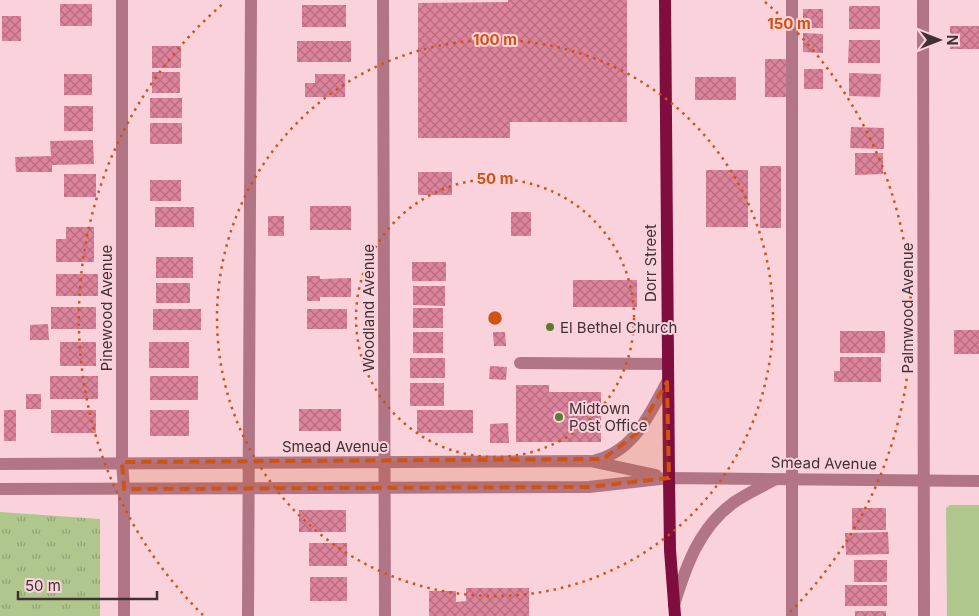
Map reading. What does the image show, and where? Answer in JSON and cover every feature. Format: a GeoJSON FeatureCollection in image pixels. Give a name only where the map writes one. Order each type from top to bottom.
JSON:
{"type":"FeatureCollection","features":[{"type":"Feature","properties":{"kind":"main road","name":"Dorr Street"},"geometry":{"type":"LineString","coordinates":[[665,0],[670,550],[675,610]]}},
{"type":"Feature","properties":{"kind":"street","name":"Pinewood Avenue"},"geometry":{"type":"LineString","coordinates":[[122,0],[124,616]]}},
{"type":"Feature","properties":{"kind":"street"},"geometry":{"type":"LineString","coordinates":[[248,616],[252,0]]}},
{"type":"Feature","properties":{"kind":"street","name":"Woodland Avenue"},"geometry":{"type":"LineString","coordinates":[[383,0],[385,616]]}},
{"type":"Feature","properties":{"kind":"street"},"geometry":{"type":"LineString","coordinates":[[792,0],[792,616]]}},
{"type":"Feature","properties":{"kind":"street","name":"Palmwood Avenue"},"geometry":{"type":"LineString","coordinates":[[923,0],[924,616]]}},
{"type":"Feature","properties":{"kind":"street"},"geometry":{"type":"LineString","coordinates":[[520,364],[667,364]]}},
{"type":"Feature","properties":{"kind":"street"},"geometry":{"type":"LineString","coordinates":[[590,461],[603,458],[630,442],[643,426],[668,382]]}},
{"type":"Feature","properties":{"kind":"street","name":"Smead Avenue"},"geometry":{"type":"LineString","coordinates":[[0,464],[590,461],[669,478]]}},
{"type":"Feature","properties":{"kind":"street","name":"Smead Avenue"},"geometry":{"type":"LineString","coordinates":[[0,489],[589,487],[669,478],[979,481]]}},
{"type":"Feature","properties":{"kind":"street"},"geometry":{"type":"LineString","coordinates":[[675,610],[686,565],[699,540],[709,526],[720,513],[735,502],[775,479]]}},
{"type":"Feature","properties":{"kind":"highlighted area"},"geometry":{"type":"Polygon","coordinates":[[[667,382],[669,478],[589,487],[124,489],[122,462],[603,459],[636,434],[667,382]]]}},
{"type":"Feature","properties":{"kind":"green space"},"geometry":{"type":"Polygon","coordinates":[[[950,505],[979,505],[979,616],[947,616],[946,508],[950,505]]]}},
{"type":"Feature","properties":{"kind":"green space"},"geometry":{"type":"Polygon","coordinates":[[[0,512],[100,519],[100,616],[0,616],[0,512]]]}},
{"type":"Feature","properties":{"kind":"building"},"geometry":{"type":"Polygon","coordinates":[[[508,0],[627,0],[627,122],[510,122],[510,138],[418,138],[418,3],[508,2],[508,0]]]}},
{"type":"Feature","properties":{"kind":"building"},"geometry":{"type":"Polygon","coordinates":[[[60,4],[92,4],[92,26],[60,26],[60,4]]]}},
{"type":"Feature","properties":{"kind":"building"},"geometry":{"type":"Polygon","coordinates":[[[302,5],[346,5],[346,27],[302,27],[302,5]]]}},
{"type":"Feature","properties":{"kind":"building"},"geometry":{"type":"Polygon","coordinates":[[[849,6],[880,6],[880,29],[849,29],[849,6]]]}},
{"type":"Feature","properties":{"kind":"building"},"geometry":{"type":"Polygon","coordinates":[[[803,9],[823,9],[823,28],[803,28],[803,9]]]}},
{"type":"Feature","properties":{"kind":"building"},"geometry":{"type":"Polygon","coordinates":[[[2,16],[21,16],[21,41],[2,41],[2,16]]]}},
{"type":"Feature","properties":{"kind":"building"},"geometry":{"type":"Polygon","coordinates":[[[950,26],[979,26],[979,49],[950,49],[950,26]]]}},
{"type":"Feature","properties":{"kind":"building"},"geometry":{"type":"Polygon","coordinates":[[[803,33],[823,34],[823,53],[803,52],[803,33]]]}},
{"type":"Feature","properties":{"kind":"building"},"geometry":{"type":"Polygon","coordinates":[[[849,40],[880,40],[880,63],[848,63],[849,40]]]}},
{"type":"Feature","properties":{"kind":"building"},"geometry":{"type":"Polygon","coordinates":[[[297,41],[351,41],[351,62],[297,62],[297,41]]]}},
{"type":"Feature","properties":{"kind":"building"},"geometry":{"type":"Polygon","coordinates":[[[152,46],[181,46],[181,68],[152,68],[152,46]]]}},
{"type":"Feature","properties":{"kind":"building"},"geometry":{"type":"Polygon","coordinates":[[[765,59],[787,59],[787,97],[765,97],[765,59]]]}},
{"type":"Feature","properties":{"kind":"building"},"geometry":{"type":"Polygon","coordinates":[[[804,69],[823,69],[823,89],[804,89],[804,69]]]}},
{"type":"Feature","properties":{"kind":"building"},"geometry":{"type":"Polygon","coordinates":[[[152,72],[180,72],[180,93],[152,93],[152,72]]]}},
{"type":"Feature","properties":{"kind":"building"},"geometry":{"type":"Polygon","coordinates":[[[849,73],[881,74],[880,97],[849,96],[849,73]]]}},
{"type":"Feature","properties":{"kind":"building"},"geometry":{"type":"Polygon","coordinates":[[[64,74],[92,74],[92,95],[64,95],[64,74]]]}},
{"type":"Feature","properties":{"kind":"building"},"geometry":{"type":"Polygon","coordinates":[[[315,74],[345,74],[345,97],[305,97],[305,83],[315,83],[315,74]]]}},
{"type":"Feature","properties":{"kind":"building"},"geometry":{"type":"Polygon","coordinates":[[[695,77],[736,77],[736,100],[695,100],[695,77]]]}},
{"type":"Feature","properties":{"kind":"building"},"geometry":{"type":"Polygon","coordinates":[[[150,98],[182,98],[182,118],[150,118],[150,98]]]}},
{"type":"Feature","properties":{"kind":"building"},"geometry":{"type":"Polygon","coordinates":[[[64,106],[93,106],[93,131],[64,131],[64,106]]]}},
{"type":"Feature","properties":{"kind":"building"},"geometry":{"type":"Polygon","coordinates":[[[150,123],[182,123],[182,144],[150,144],[150,123]]]}},
{"type":"Feature","properties":{"kind":"building"},"geometry":{"type":"Polygon","coordinates":[[[851,127],[884,128],[884,149],[850,148],[851,127]]]}},
{"type":"Feature","properties":{"kind":"building"},"geometry":{"type":"Polygon","coordinates":[[[93,140],[94,164],[52,165],[52,172],[16,172],[15,157],[51,156],[50,141],[93,140]]]}},
{"type":"Feature","properties":{"kind":"building"},"geometry":{"type":"Polygon","coordinates":[[[855,153],[883,153],[883,174],[855,175],[855,153]]]}},
{"type":"Feature","properties":{"kind":"building"},"geometry":{"type":"Polygon","coordinates":[[[760,166],[781,166],[781,228],[760,228],[760,166]]]}},
{"type":"Feature","properties":{"kind":"building"},"geometry":{"type":"Polygon","coordinates":[[[706,170],[748,170],[748,227],[706,227],[706,170]]]}},
{"type":"Feature","properties":{"kind":"building"},"geometry":{"type":"Polygon","coordinates":[[[418,172],[452,172],[452,195],[418,195],[418,172]]]}},
{"type":"Feature","properties":{"kind":"building"},"geometry":{"type":"Polygon","coordinates":[[[64,174],[96,174],[96,197],[64,197],[64,174]]]}},
{"type":"Feature","properties":{"kind":"building"},"geometry":{"type":"Polygon","coordinates":[[[150,180],[181,180],[181,201],[150,201],[150,180]]]}},
{"type":"Feature","properties":{"kind":"building"},"geometry":{"type":"Polygon","coordinates":[[[310,206],[351,206],[351,230],[310,230],[310,206]]]}},
{"type":"Feature","properties":{"kind":"building"},"geometry":{"type":"Polygon","coordinates":[[[155,207],[194,207],[194,227],[155,227],[155,207]]]}},
{"type":"Feature","properties":{"kind":"building"},"geometry":{"type":"Polygon","coordinates":[[[511,212],[531,212],[531,236],[511,236],[511,212]]]}},
{"type":"Feature","properties":{"kind":"building"},"geometry":{"type":"Polygon","coordinates":[[[268,216],[284,216],[284,236],[268,236],[268,216]]]}},
{"type":"Feature","properties":{"kind":"building"},"geometry":{"type":"Polygon","coordinates":[[[66,227],[94,227],[94,262],[56,262],[56,239],[66,239],[66,227]]]}},
{"type":"Feature","properties":{"kind":"building"},"geometry":{"type":"Polygon","coordinates":[[[156,257],[193,257],[193,278],[156,278],[156,257]]]}},
{"type":"Feature","properties":{"kind":"building"},"geometry":{"type":"Polygon","coordinates":[[[412,262],[446,262],[446,281],[412,281],[412,262]]]}},
{"type":"Feature","properties":{"kind":"building"},"geometry":{"type":"Polygon","coordinates":[[[56,274],[98,274],[98,296],[56,296],[56,274]]]}},
{"type":"Feature","properties":{"kind":"building"},"geometry":{"type":"Polygon","coordinates":[[[307,276],[320,276],[320,279],[351,278],[351,297],[320,297],[320,301],[307,301],[307,276]]]}},
{"type":"Feature","properties":{"kind":"building"},"geometry":{"type":"Polygon","coordinates":[[[573,280],[637,280],[637,307],[573,307],[573,280]]]}},
{"type":"Feature","properties":{"kind":"building"},"geometry":{"type":"Polygon","coordinates":[[[156,283],[190,283],[190,303],[156,303],[156,283]]]}},
{"type":"Feature","properties":{"kind":"building"},"geometry":{"type":"Polygon","coordinates":[[[413,286],[445,286],[445,306],[413,305],[413,286]]]}},
{"type":"Feature","properties":{"kind":"building"},"geometry":{"type":"Polygon","coordinates":[[[51,307],[96,307],[96,329],[51,329],[51,307]]]}},
{"type":"Feature","properties":{"kind":"building"},"geometry":{"type":"Polygon","coordinates":[[[413,308],[443,308],[443,328],[413,328],[413,308]]]}},
{"type":"Feature","properties":{"kind":"building"},"geometry":{"type":"Polygon","coordinates":[[[153,309],[201,309],[201,330],[153,330],[153,309]]]}},
{"type":"Feature","properties":{"kind":"building"},"geometry":{"type":"Polygon","coordinates":[[[307,309],[347,309],[347,329],[307,329],[307,309]]]}},
{"type":"Feature","properties":{"kind":"building"},"geometry":{"type":"Polygon","coordinates":[[[48,324],[49,340],[30,340],[30,325],[48,324]]]}},
{"type":"Feature","properties":{"kind":"building"},"geometry":{"type":"Polygon","coordinates":[[[954,330],[979,330],[979,354],[954,354],[954,330]]]}},
{"type":"Feature","properties":{"kind":"building"},"geometry":{"type":"Polygon","coordinates":[[[840,331],[885,331],[885,353],[840,353],[840,331]]]}},
{"type":"Feature","properties":{"kind":"building"},"geometry":{"type":"Polygon","coordinates":[[[413,332],[443,332],[443,353],[413,353],[413,332]]]}},
{"type":"Feature","properties":{"kind":"building"},"geometry":{"type":"Polygon","coordinates":[[[493,332],[505,332],[506,346],[494,346],[493,332]]]}},
{"type":"Feature","properties":{"kind":"building"},"geometry":{"type":"Polygon","coordinates":[[[60,342],[96,342],[96,366],[60,366],[60,342]]]}},
{"type":"Feature","properties":{"kind":"building"},"geometry":{"type":"Polygon","coordinates":[[[149,342],[189,342],[189,368],[149,368],[149,342]]]}},
{"type":"Feature","properties":{"kind":"building"},"geometry":{"type":"Polygon","coordinates":[[[840,357],[881,357],[881,382],[834,382],[834,371],[840,371],[840,357]]]}},
{"type":"Feature","properties":{"kind":"building"},"geometry":{"type":"Polygon","coordinates":[[[410,358],[445,358],[445,378],[410,378],[410,358]]]}},
{"type":"Feature","properties":{"kind":"building"},"geometry":{"type":"Polygon","coordinates":[[[490,366],[507,367],[506,380],[489,379],[490,366]]]}},
{"type":"Feature","properties":{"kind":"building"},"geometry":{"type":"Polygon","coordinates":[[[50,376],[98,376],[98,399],[50,399],[50,376]]]}},
{"type":"Feature","properties":{"kind":"building"},"geometry":{"type":"Polygon","coordinates":[[[150,376],[198,376],[198,400],[150,400],[150,376]]]}},
{"type":"Feature","properties":{"kind":"building"},"geometry":{"type":"Polygon","coordinates":[[[410,383],[444,383],[444,406],[410,406],[410,383]]]}},
{"type":"Feature","properties":{"kind":"building","name":"Midtown Post Office"},"geometry":{"type":"Polygon","coordinates":[[[516,385],[549,385],[549,392],[601,392],[601,442],[516,442],[516,385]]]}},
{"type":"Feature","properties":{"kind":"building"},"geometry":{"type":"Polygon","coordinates":[[[26,394],[41,394],[41,409],[26,409],[26,394]]]}},
{"type":"Feature","properties":{"kind":"building"},"geometry":{"type":"Polygon","coordinates":[[[299,409],[341,409],[341,431],[299,431],[299,409]]]}},
{"type":"Feature","properties":{"kind":"building"},"geometry":{"type":"Polygon","coordinates":[[[4,410],[16,410],[16,441],[4,441],[4,410]]]}},
{"type":"Feature","properties":{"kind":"building"},"geometry":{"type":"Polygon","coordinates":[[[51,410],[96,410],[96,433],[51,433],[51,410]]]}},
{"type":"Feature","properties":{"kind":"building"},"geometry":{"type":"Polygon","coordinates":[[[150,410],[189,410],[189,436],[150,436],[150,410]]]}},
{"type":"Feature","properties":{"kind":"building"},"geometry":{"type":"Polygon","coordinates":[[[417,410],[473,410],[473,433],[417,433],[417,410]]]}},
{"type":"Feature","properties":{"kind":"building"},"geometry":{"type":"Polygon","coordinates":[[[508,423],[509,443],[490,443],[490,424],[508,423]]]}},
{"type":"Feature","properties":{"kind":"building"},"geometry":{"type":"Polygon","coordinates":[[[852,508],[886,508],[886,530],[852,530],[852,508]]]}},
{"type":"Feature","properties":{"kind":"building"},"geometry":{"type":"Polygon","coordinates":[[[299,510],[346,510],[346,532],[299,532],[299,510]]]}},
{"type":"Feature","properties":{"kind":"building"},"geometry":{"type":"Polygon","coordinates":[[[888,532],[889,554],[846,555],[845,533],[888,532]]]}},
{"type":"Feature","properties":{"kind":"building"},"geometry":{"type":"Polygon","coordinates":[[[309,543],[347,543],[347,566],[309,566],[309,543]]]}},
{"type":"Feature","properties":{"kind":"building"},"geometry":{"type":"Polygon","coordinates":[[[854,560],[887,560],[887,582],[854,582],[854,560]]]}},
{"type":"Feature","properties":{"kind":"building"},"geometry":{"type":"Polygon","coordinates":[[[310,577],[347,577],[347,601],[310,601],[310,577]]]}},
{"type":"Feature","properties":{"kind":"building"},"geometry":{"type":"Polygon","coordinates":[[[845,585],[887,585],[887,606],[845,606],[845,585]]]}},
{"type":"Feature","properties":{"kind":"building"},"geometry":{"type":"Polygon","coordinates":[[[466,588],[529,588],[529,616],[429,616],[429,591],[456,591],[456,602],[466,601],[466,588]]]}},
{"type":"Feature","properties":{"kind":"building"},"geometry":{"type":"Polygon","coordinates":[[[855,611],[886,611],[886,616],[855,616],[855,611]]]}},
{"type":"Feature","properties":{"kind":"place","name":"El Bethel Church"},"geometry":{"type":"Point","coordinates":[550,327]}},
{"type":"Feature","properties":{"kind":"place","name":"Midtown Post Office"},"geometry":{"type":"Point","coordinates":[559,417]}}]}
